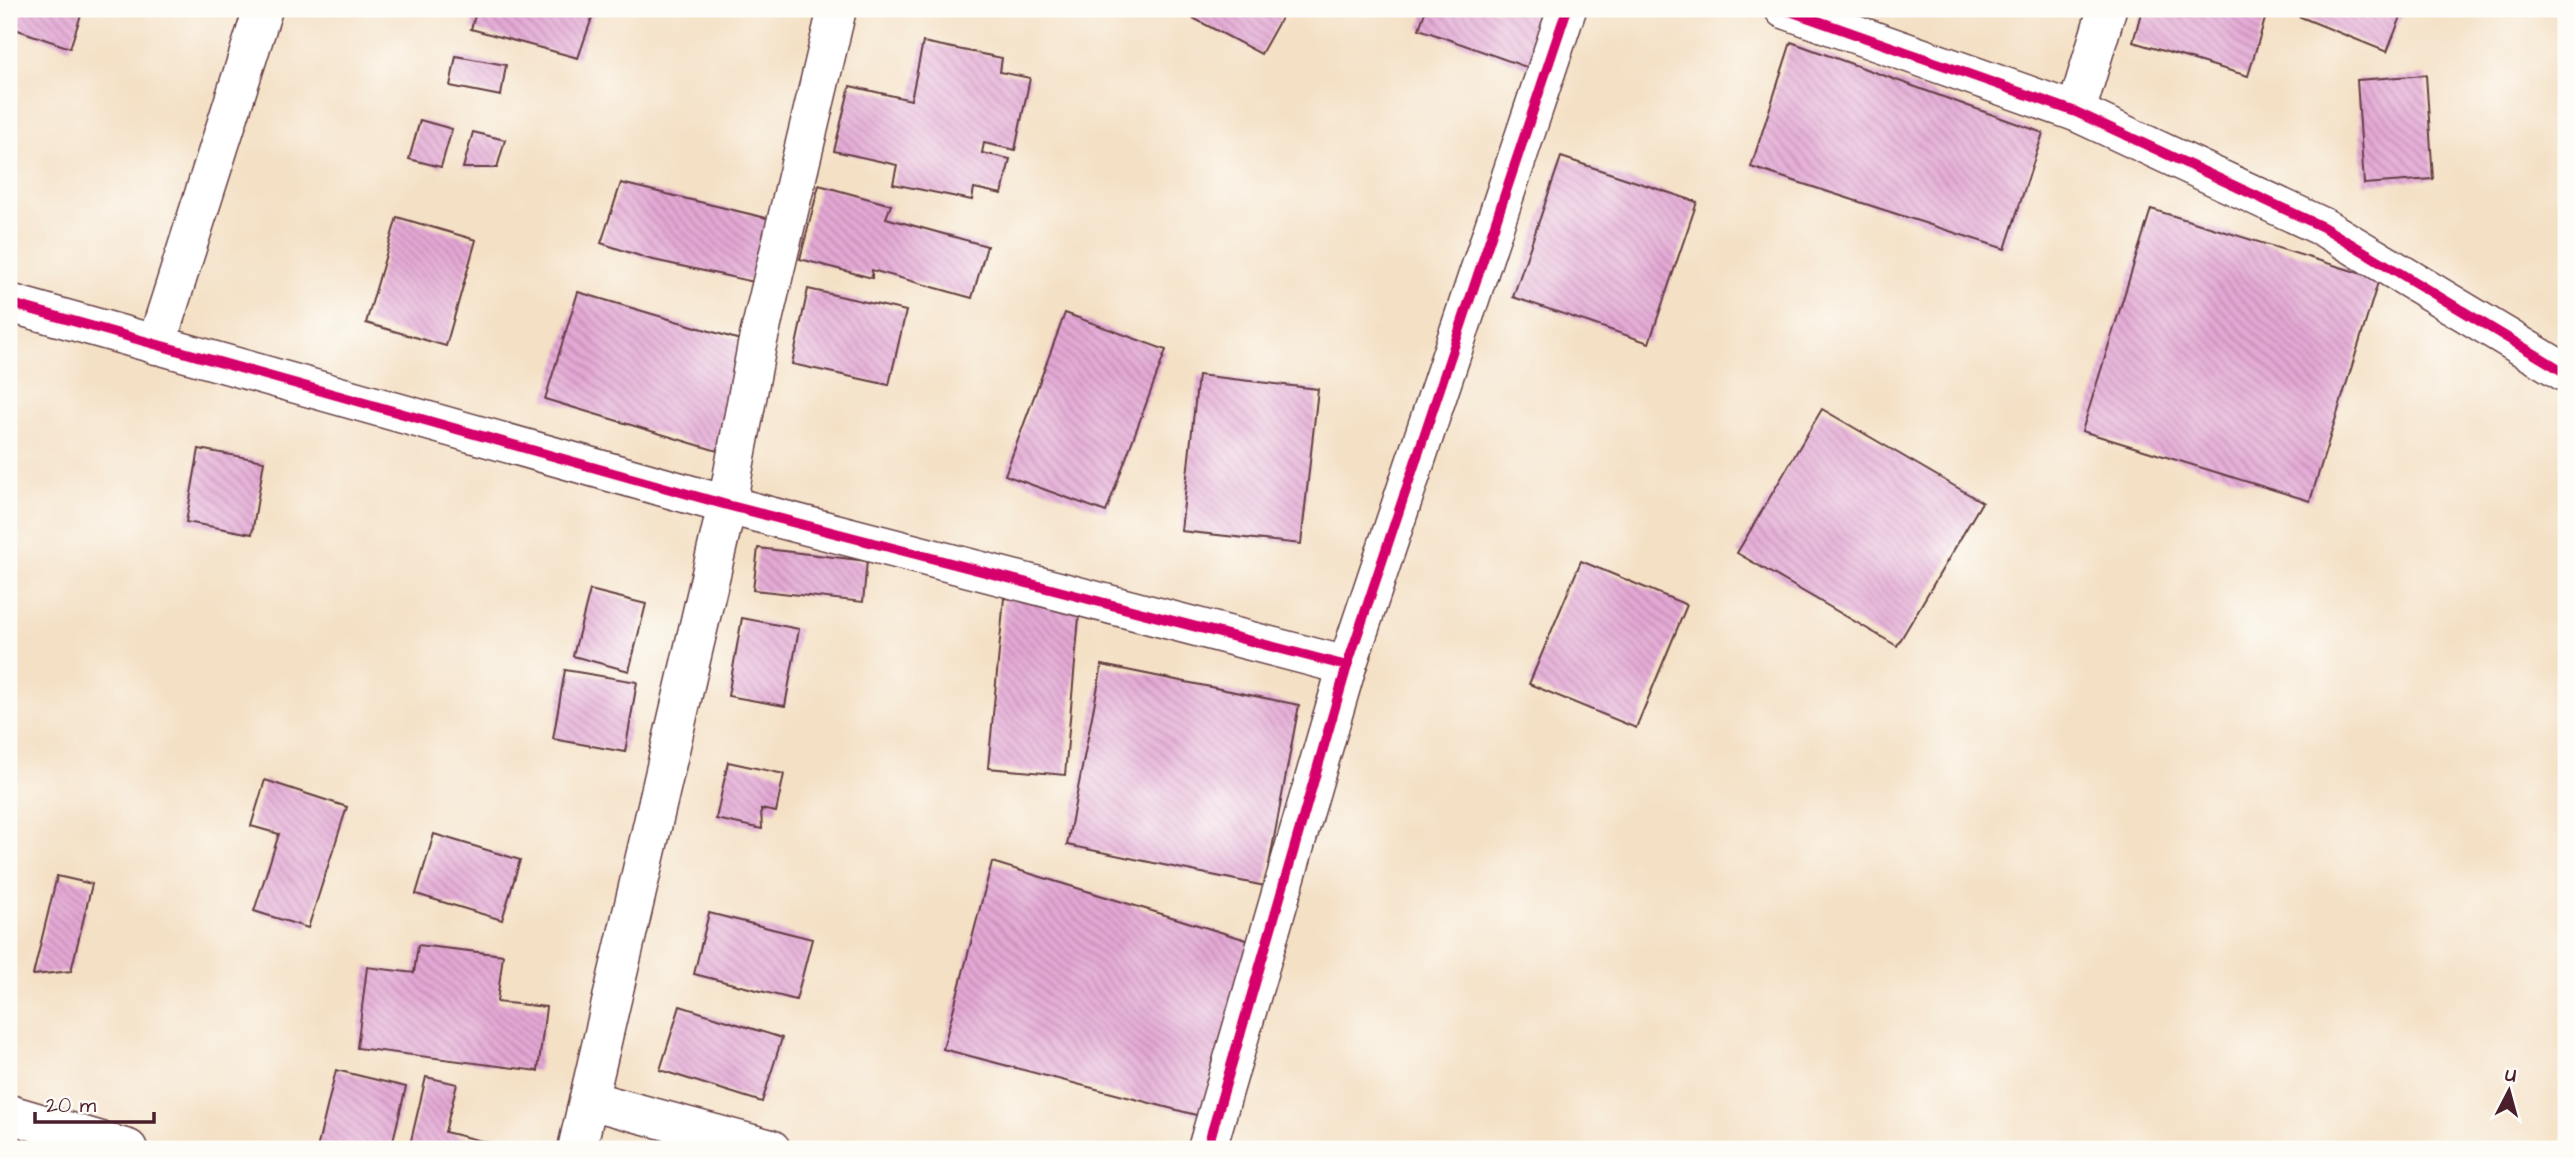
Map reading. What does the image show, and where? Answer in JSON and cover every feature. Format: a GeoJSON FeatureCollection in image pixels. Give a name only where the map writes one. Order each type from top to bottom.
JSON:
{"type":"FeatureCollection","features":[{"type":"Feature","properties":{"kind":"street"},"geometry":{"type":"LineString","coordinates":[[156,345],[263,9]]}},
{"type":"Feature","properties":{"kind":"street"},"geometry":{"type":"LineString","coordinates":[[577,1149],[727,505],[757,345],[837,9]]}},
{"type":"Feature","properties":{"kind":"street"},"geometry":{"type":"LineString","coordinates":[[1207,1149],[1347,666],[1567,9]]}},
{"type":"Feature","properties":{"kind":"street"},"geometry":{"type":"LineString","coordinates":[[1784,9],[2076,112],[2323,227],[2566,373]]}},
{"type":"Feature","properties":{"kind":"street"},"geometry":{"type":"LineString","coordinates":[[2076,112],[2107,9]]}},
{"type":"Feature","properties":{"kind":"street"},"geometry":{"type":"LineString","coordinates":[[9,303],[727,505],[1347,666]]}},
{"type":"Feature","properties":{"kind":"street"},"geometry":{"type":"LineString","coordinates":[[589,1100],[771,1149]]}},
{"type":"Feature","properties":{"kind":"street"},"geometry":{"type":"LineString","coordinates":[[9,1114],[128,1149]]}},
{"type":"Feature","properties":{"kind":"building"},"geometry":{"type":"Polygon","coordinates":[[[9,9],[83,9],[70,48],[9,27],[9,9]]]}},
{"type":"Feature","properties":{"kind":"building"},"geometry":{"type":"Polygon","coordinates":[[[477,9],[595,9],[578,58],[471,29],[477,9]]]}},
{"type":"Feature","properties":{"kind":"building"},"geometry":{"type":"Polygon","coordinates":[[[1176,9],[1286,9],[1261,54],[1176,9]]]}},
{"type":"Feature","properties":{"kind":"building"},"geometry":{"type":"Polygon","coordinates":[[[1426,9],[1550,9],[1529,68],[1419,29],[1426,9]]]}},
{"type":"Feature","properties":{"kind":"building"},"geometry":{"type":"Polygon","coordinates":[[[2142,9],[2268,9],[2248,76],[2133,42],[2142,9]]]}},
{"type":"Feature","properties":{"kind":"building"},"geometry":{"type":"Polygon","coordinates":[[[2281,9],[2404,9],[2387,52],[2281,9]]]}},
{"type":"Feature","properties":{"kind":"building"},"geometry":{"type":"Polygon","coordinates":[[[923,42],[1002,58],[1000,72],[1030,78],[1015,150],[984,143],[982,153],[1010,159],[1002,194],[974,188],[972,200],[893,184],[897,165],[834,151],[850,86],[911,100],[923,42]]]}},
{"type":"Feature","properties":{"kind":"building"},"geometry":{"type":"Polygon","coordinates":[[[1791,42],[2043,133],[2005,249],[1751,167],[1791,42]]]}},
{"type":"Feature","properties":{"kind":"building"},"geometry":{"type":"Polygon","coordinates":[[[456,56],[506,65],[501,96],[450,86],[456,56]]]}},
{"type":"Feature","properties":{"kind":"building"},"geometry":{"type":"Polygon","coordinates":[[[2426,75],[2433,179],[2364,184],[2357,80],[2426,75]]]}},
{"type":"Feature","properties":{"kind":"building"},"geometry":{"type":"Polygon","coordinates":[[[420,120],[452,129],[441,167],[409,159],[420,120]]]}},
{"type":"Feature","properties":{"kind":"building"},"geometry":{"type":"Polygon","coordinates":[[[473,132],[505,140],[497,168],[463,168],[473,132]]]}},
{"type":"Feature","properties":{"kind":"building"},"geometry":{"type":"Polygon","coordinates":[[[1561,157],[1697,202],[1649,343],[1513,297],[1561,157]]]}},
{"type":"Feature","properties":{"kind":"building"},"geometry":{"type":"Polygon","coordinates":[[[621,183],[783,222],[768,285],[649,259],[601,243],[621,183]]]}},
{"type":"Feature","properties":{"kind":"building"},"geometry":{"type":"Polygon","coordinates":[[[819,185],[891,205],[886,218],[987,246],[972,298],[872,270],[872,278],[800,259],[819,185]]]}},
{"type":"Feature","properties":{"kind":"building"},"geometry":{"type":"Polygon","coordinates":[[[2151,209],[2379,279],[2310,501],[2082,431],[2151,209]]]}},
{"type":"Feature","properties":{"kind":"building"},"geometry":{"type":"Polygon","coordinates":[[[397,217],[476,240],[446,346],[366,323],[397,217]]]}},
{"type":"Feature","properties":{"kind":"building"},"geometry":{"type":"Polygon","coordinates":[[[808,289],[906,311],[889,385],[792,364],[808,289]]]}},
{"type":"Feature","properties":{"kind":"building"},"geometry":{"type":"Polygon","coordinates":[[[578,292],[757,345],[724,453],[545,399],[578,292]]]}},
{"type":"Feature","properties":{"kind":"building"},"geometry":{"type":"Polygon","coordinates":[[[1065,313],[1166,350],[1106,512],[1005,475],[1065,313]]]}},
{"type":"Feature","properties":{"kind":"building"},"geometry":{"type":"Polygon","coordinates":[[[1198,375],[1318,389],[1301,544],[1181,531],[1198,375]]]}},
{"type":"Feature","properties":{"kind":"building"},"geometry":{"type":"Polygon","coordinates":[[[1822,409],[1982,502],[1897,646],[1737,553],[1822,409]]]}},
{"type":"Feature","properties":{"kind":"building"},"geometry":{"type":"Polygon","coordinates":[[[199,449],[264,461],[252,534],[186,522],[199,449]]]}},
{"type":"Feature","properties":{"kind":"building"},"geometry":{"type":"Polygon","coordinates":[[[758,548],[867,561],[863,602],[753,590],[758,548]]]}},
{"type":"Feature","properties":{"kind":"building"},"geometry":{"type":"Polygon","coordinates":[[[1581,561],[1687,605],[1636,728],[1529,684],[1581,561]]]}},
{"type":"Feature","properties":{"kind":"building"},"geometry":{"type":"Polygon","coordinates":[[[590,590],[646,604],[629,671],[573,656],[590,590]]]}},
{"type":"Feature","properties":{"kind":"building"},"geometry":{"type":"Polygon","coordinates":[[[1004,598],[1080,606],[1065,775],[988,768],[1004,598]]]}},
{"type":"Feature","properties":{"kind":"building"},"geometry":{"type":"Polygon","coordinates":[[[742,618],[799,629],[785,706],[728,696],[742,618]]]}},
{"type":"Feature","properties":{"kind":"building"},"geometry":{"type":"Polygon","coordinates":[[[1102,665],[1299,705],[1265,886],[1067,845],[1102,665]]]}},
{"type":"Feature","properties":{"kind":"building"},"geometry":{"type":"Polygon","coordinates":[[[565,670],[637,682],[625,752],[553,739],[565,670]]]}},
{"type":"Feature","properties":{"kind":"building"},"geometry":{"type":"Polygon","coordinates":[[[728,762],[784,774],[776,812],[761,809],[762,829],[716,819],[728,762]]]}},
{"type":"Feature","properties":{"kind":"building"},"geometry":{"type":"Polygon","coordinates":[[[265,780],[347,807],[308,928],[254,911],[279,834],[251,826],[265,780]]]}},
{"type":"Feature","properties":{"kind":"building"},"geometry":{"type":"Polygon","coordinates":[[[434,834],[520,860],[502,920],[416,894],[434,834]]]}},
{"type":"Feature","properties":{"kind":"building"},"geometry":{"type":"Polygon","coordinates":[[[992,862],[1253,942],[1200,1116],[943,1049],[992,862]]]}},
{"type":"Feature","properties":{"kind":"building"},"geometry":{"type":"Polygon","coordinates":[[[57,876],[92,884],[71,971],[33,975],[57,876]]]}},
{"type":"Feature","properties":{"kind":"building"},"geometry":{"type":"Polygon","coordinates":[[[709,913],[812,939],[796,1000],[694,974],[709,913]]]}},
{"type":"Feature","properties":{"kind":"building"},"geometry":{"type":"Polygon","coordinates":[[[418,945],[503,955],[497,1002],[546,1007],[538,1071],[357,1048],[367,967],[414,973],[418,945]]]}},
{"type":"Feature","properties":{"kind":"building"},"geometry":{"type":"Polygon","coordinates":[[[680,1006],[782,1038],[762,1102],[660,1070],[680,1006]]]}},
{"type":"Feature","properties":{"kind":"building"},"geometry":{"type":"Polygon","coordinates":[[[336,1070],[406,1087],[391,1149],[317,1149],[336,1070]]]}},
{"type":"Feature","properties":{"kind":"building"},"geometry":{"type":"Polygon","coordinates":[[[426,1077],[457,1084],[445,1132],[494,1144],[492,1149],[409,1149],[426,1077]]]}},
{"type":"Feature","properties":{"kind":"cycle path"},"geometry":{"type":"LineString","coordinates":[[1207,1149],[1347,666],[1567,9]]}},
{"type":"Feature","properties":{"kind":"cycle path"},"geometry":{"type":"LineString","coordinates":[[1784,9],[2076,112],[2323,227],[2566,373]]}},
{"type":"Feature","properties":{"kind":"cycle path"},"geometry":{"type":"LineString","coordinates":[[9,303],[727,505],[1347,666]]}}]}
